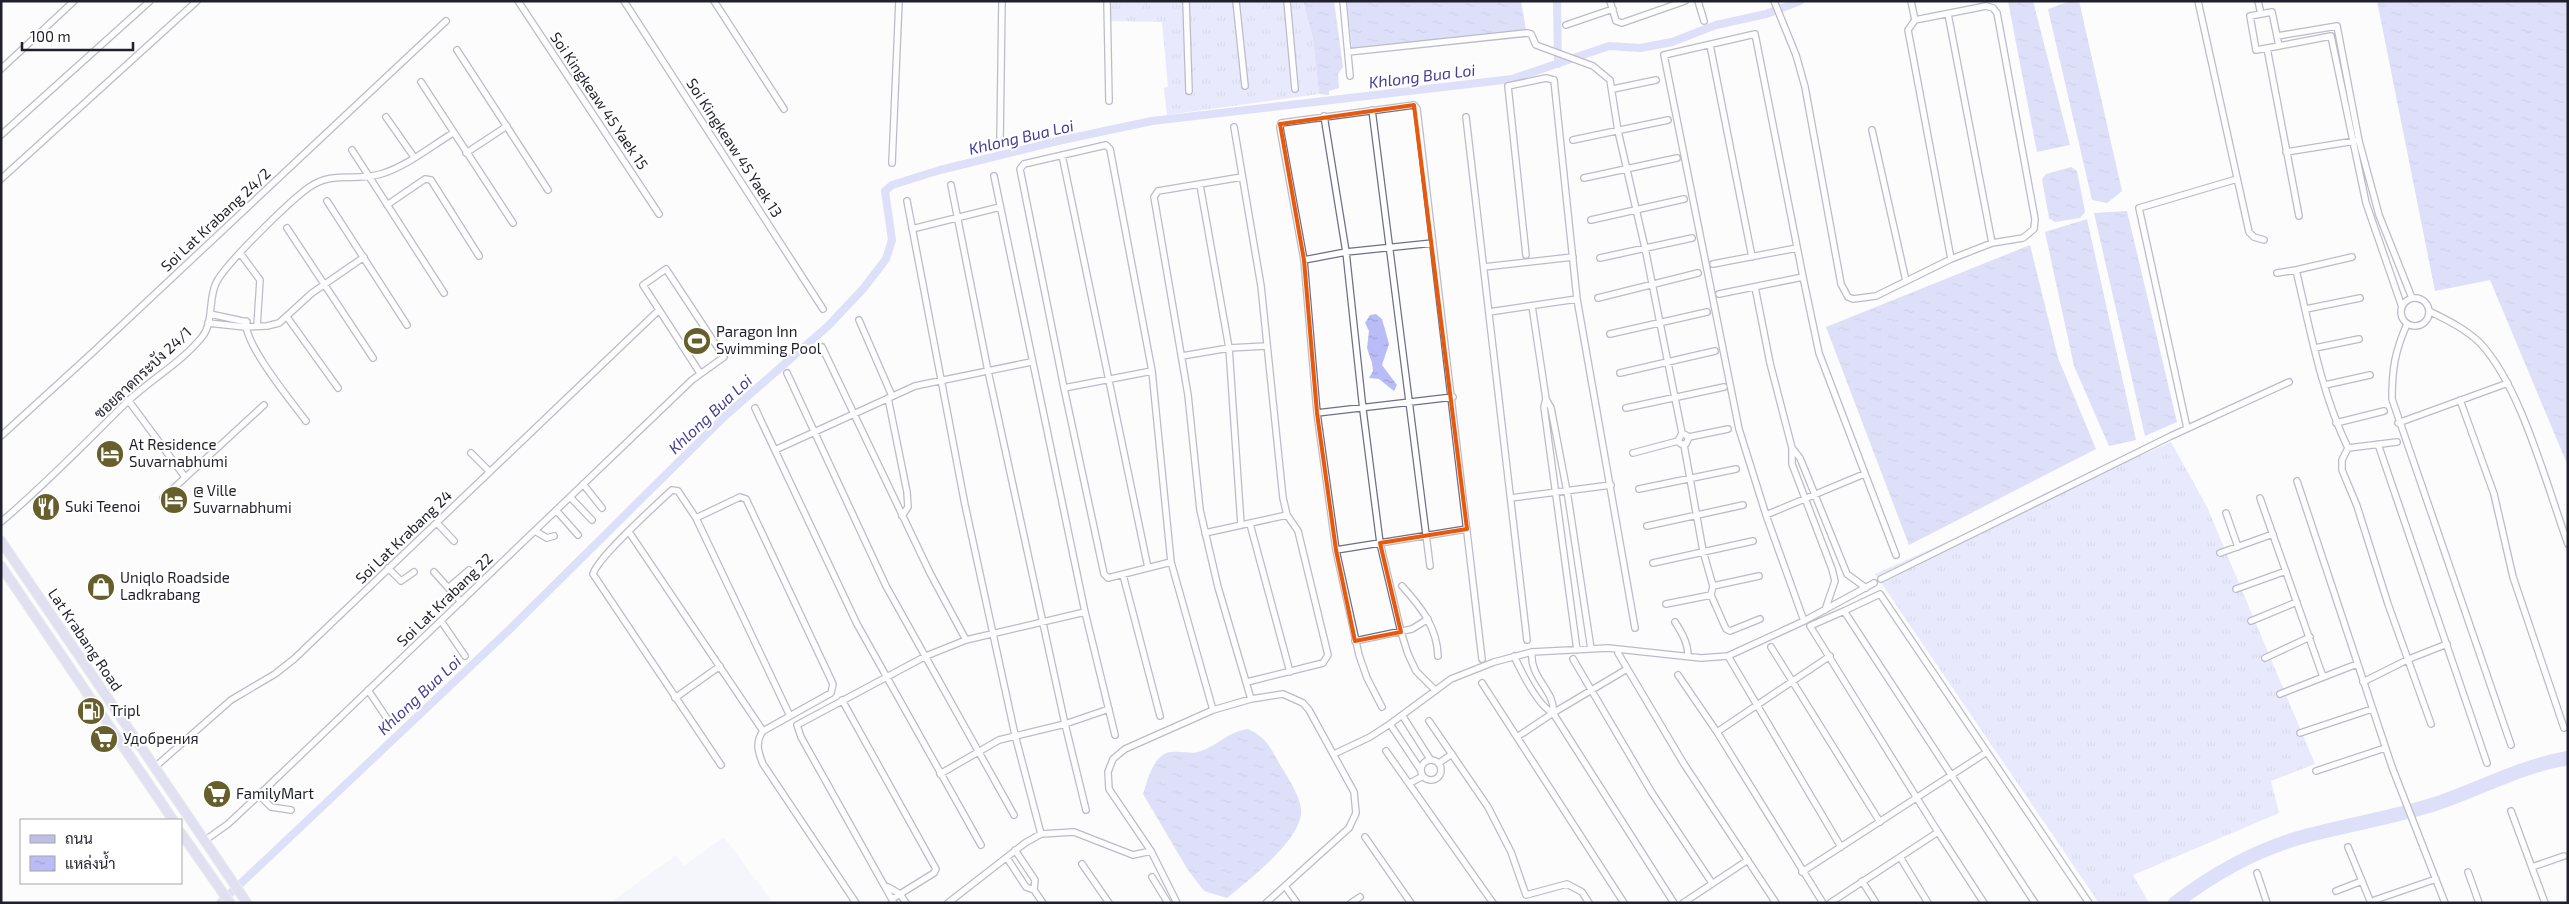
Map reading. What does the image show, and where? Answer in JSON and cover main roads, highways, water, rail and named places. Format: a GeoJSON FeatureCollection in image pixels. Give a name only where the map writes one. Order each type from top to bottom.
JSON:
{"type":"FeatureCollection","features":[{"type":"Feature","properties":{"kind":"main road","name":"Lat Krabang Road"},"geometry":{"type":"LineString","coordinates":[[1,541],[247,903]]}},
{"type":"Feature","properties":{"kind":"main road","name":"Lat Krabang Road"},"geometry":{"type":"LineString","coordinates":[[1,566],[172,819]]}},
{"type":"Feature","properties":{"kind":"main road"},"geometry":{"type":"LineString","coordinates":[[182,834],[230,903]]}},
{"type":"Feature","properties":{"kind":"water"},"geometry":{"type":"Polygon","coordinates":[[[1303,1],[1334,1],[1343,67],[1338,74],[1339,88],[1329,91],[1329,95],[1319,94],[1313,39],[1303,1]]]}},
{"type":"Feature","properties":{"kind":"water"},"geometry":{"type":"Polygon","coordinates":[[[1347,1],[1521,1],[1526,30],[1352,50],[1347,1]]]}},
{"type":"Feature","properties":{"kind":"water"},"geometry":{"type":"Polygon","coordinates":[[[2008,1],[2033,1],[2070,145],[2037,152],[2008,1]]]}},
{"type":"Feature","properties":{"kind":"water"},"geometry":{"type":"Polygon","coordinates":[[[2071,1],[2079,1],[2122,191],[2107,203],[2092,200],[2048,9],[2071,1]]]}},
{"type":"Feature","properties":{"kind":"water"},"geometry":{"type":"Polygon","coordinates":[[[2377,1],[2568,1],[2568,466],[2490,280],[2435,291],[2377,1]]]}},
{"type":"Feature","properties":{"kind":"water"},"geometry":{"type":"Polygon","coordinates":[[[2071,167],[2077,171],[2085,212],[2080,218],[2055,222],[2049,218],[2042,179],[2046,174],[2071,167]]]}},
{"type":"Feature","properties":{"kind":"water"},"geometry":{"type":"Polygon","coordinates":[[[2127,211],[2177,422],[2145,436],[2094,213],[2127,211]]]}},
{"type":"Feature","properties":{"kind":"water"},"geometry":{"type":"Polygon","coordinates":[[[2087,219],[2136,440],[2109,446],[2074,366],[2045,232],[2087,219]]]}},
{"type":"Feature","properties":{"kind":"water"},"geometry":{"type":"Polygon","coordinates":[[[2030,245],[2058,358],[2096,449],[1909,545],[1826,327],[2030,245]]]}},
{"type":"Feature","properties":{"kind":"water"},"geometry":{"type":"Polygon","coordinates":[[[1376,314],[1382,319],[1389,344],[1382,365],[1397,385],[1394,391],[1379,379],[1369,378],[1373,371],[1367,348],[1369,331],[1365,323],[1370,315],[1376,314]]]}},
{"type":"Feature","properties":{"kind":"water"},"geometry":{"type":"Polygon","coordinates":[[[1248,729],[1265,741],[1294,788],[1301,809],[1300,821],[1294,833],[1273,858],[1227,898],[1204,891],[1188,870],[1143,794],[1152,768],[1160,757],[1172,752],[1193,753],[1201,751],[1241,730],[1248,729]]]}},
{"type":"Feature","properties":{"kind":"waterway"},"geometry":{"type":"LineString","coordinates":[[1557,1],[1558,64]]}},
{"type":"Feature","properties":{"kind":"waterway","name":"Khlong Bua Loi"},"geometry":{"type":"LineString","coordinates":[[220,903],[509,630],[725,416],[828,326],[863,289],[886,259],[892,240],[885,191],[892,185],[940,170],[1062,140],[1152,121],[1512,79],[1609,46],[1640,48],[1672,42],[1716,25],[1766,14],[1800,1]]}},
{"type":"Feature","properties":{"kind":"waterway"},"geometry":{"type":"LineString","coordinates":[[2175,903],[2204,882],[2235,864],[2285,842],[2435,804],[2534,766],[2568,758]]}},
{"type":"Feature","properties":{"kind":"place","name":"Paragon Inn Swimming Pool"},"geometry":{"type":"Point","coordinates":[697,341]}},
{"type":"Feature","properties":{"kind":"place","name":"At Residence Suvarnabhumi"},"geometry":{"type":"Point","coordinates":[110,454]}},
{"type":"Feature","properties":{"kind":"place","name":"@ Ville Suvarnabhumi"},"geometry":{"type":"Point","coordinates":[174,500]}},
{"type":"Feature","properties":{"kind":"place","name":"Suki Teenoi"},"geometry":{"type":"Point","coordinates":[46,507]}},
{"type":"Feature","properties":{"kind":"place","name":"Uniqlo Roadside Ladkrabang"},"geometry":{"type":"Point","coordinates":[101,587]}},
{"type":"Feature","properties":{"kind":"place","name":"Tripl"},"geometry":{"type":"Point","coordinates":[91,711]}},
{"type":"Feature","properties":{"kind":"place","name":"Удобрения"},"geometry":{"type":"Point","coordinates":[104,739]}},
{"type":"Feature","properties":{"kind":"place","name":"FamilyMart"},"geometry":{"type":"Point","coordinates":[217,794]}}]}
